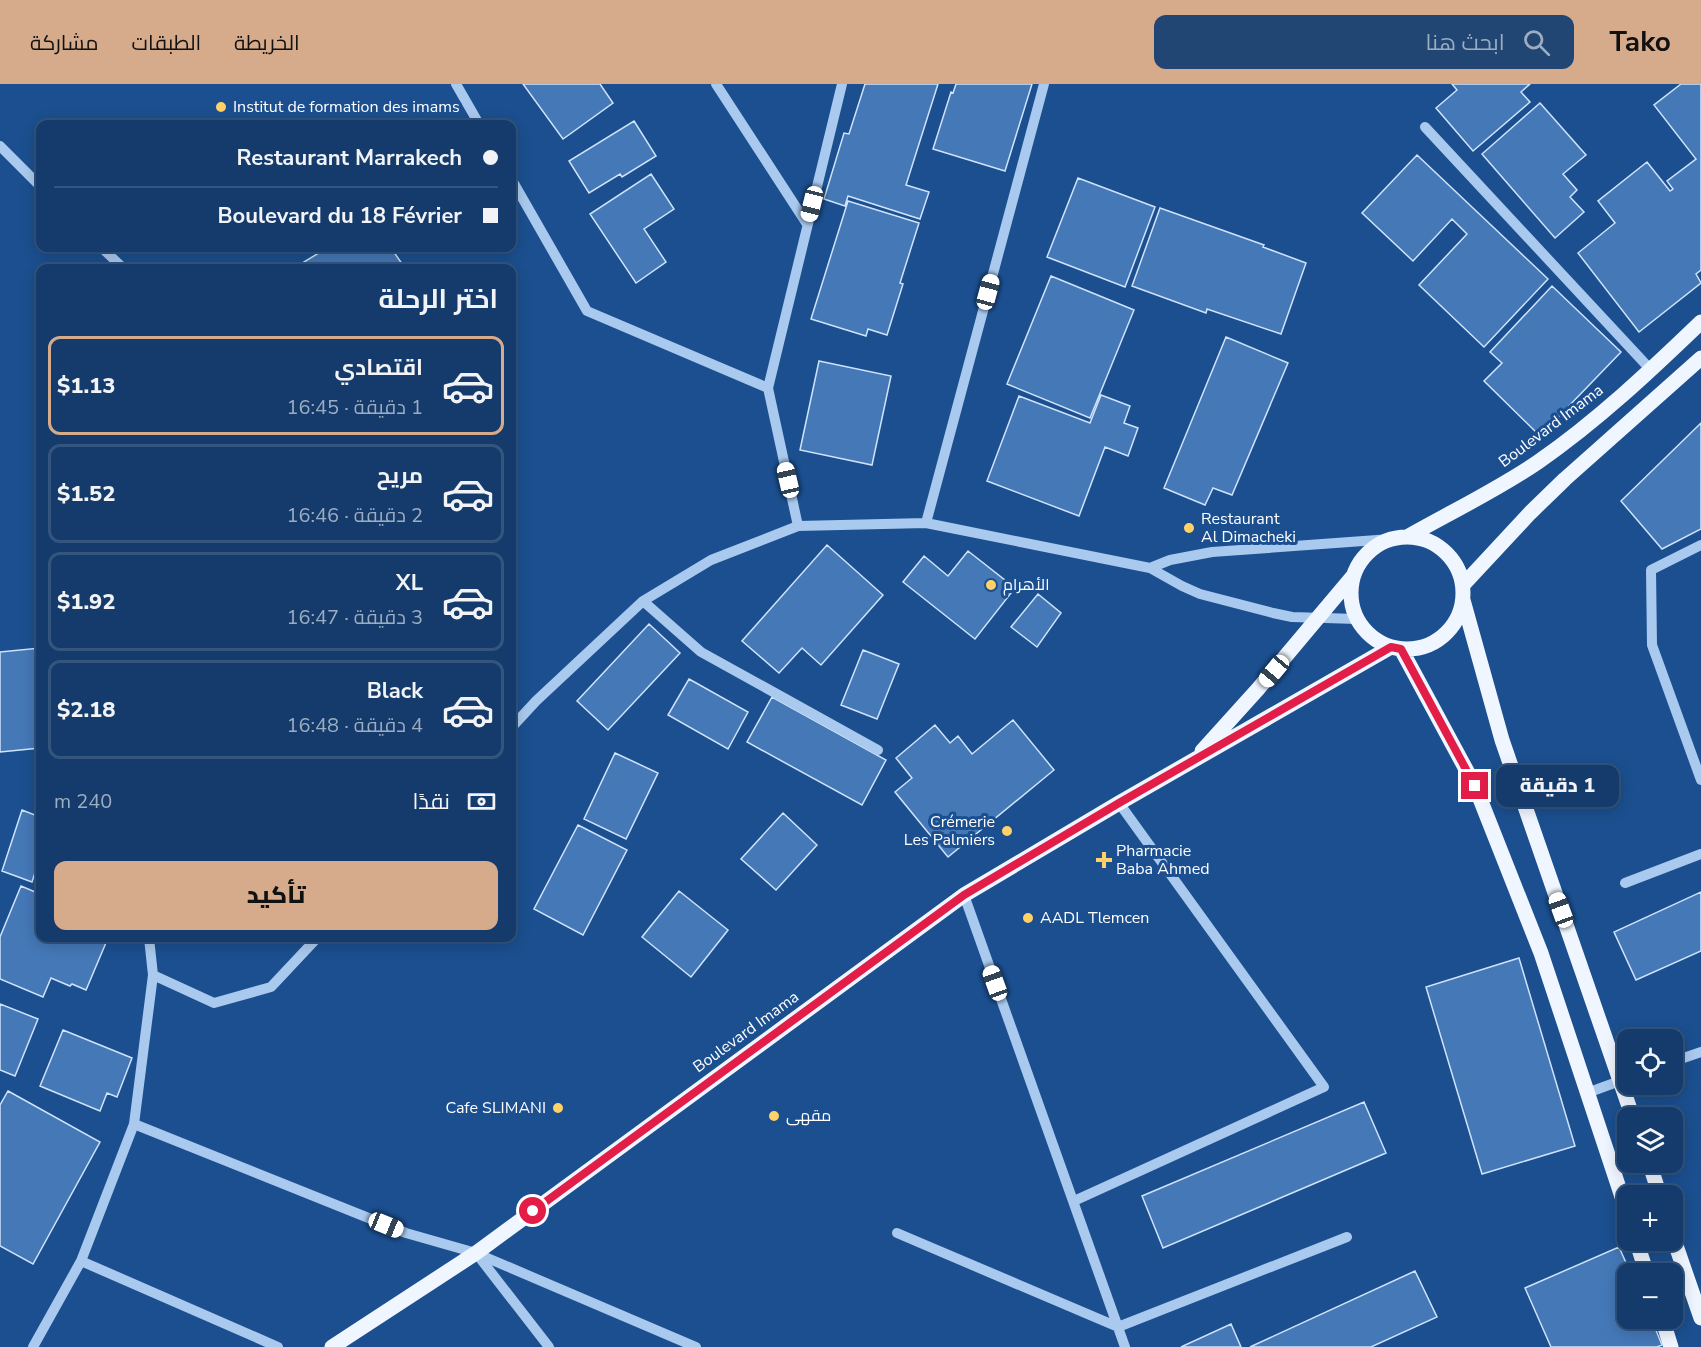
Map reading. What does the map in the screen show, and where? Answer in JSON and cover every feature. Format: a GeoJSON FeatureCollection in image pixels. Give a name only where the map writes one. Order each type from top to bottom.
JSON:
{"type":"FeatureCollection","features":[{"type":"Feature","properties":{"kind":"main road","name":"Boulevard Imama"},"geometry":{"type":"LineString","coordinates":[[1407,537],[1477,499],[1538,462],[1591,422],[1651,370],[1701,322]]}},
{"type":"Feature","properties":{"kind":"main road"},"geometry":{"type":"LineString","coordinates":[[1617,1060],[1502,740],[1463,593],[1459,570],[1450,556],[1438,546],[1423,539],[1407,537],[1391,539],[1375,547],[1362,560],[1354,575],[1351,590],[1352,604],[1357,619],[1377,641],[1396,648],[1416,649],[1442,637],[1460,614],[1463,593],[1544,499],[1701,358]]}},
{"type":"Feature","properties":{"kind":"main road","name":"Boulevard Imama"},"geometry":{"type":"LineString","coordinates":[[1192,762],[1258,689],[1354,575]]}},
{"type":"Feature","properties":{"kind":"main road","name":"Boulevard Imama"},"geometry":{"type":"LineString","coordinates":[[332,1347],[476,1253],[964,895],[1345,673],[1396,648]]}},
{"type":"Feature","properties":{"kind":"main road"},"geometry":{"type":"LineString","coordinates":[[1396,648],[1475,786],[1541,953],[1618,1185]]}},
{"type":"Feature","properties":{"kind":"main road"},"geometry":{"type":"LineString","coordinates":[[1678,1251],[1701,1318]]}},
{"type":"Feature","properties":{"kind":"main road"},"geometry":{"type":"LineString","coordinates":[[1665,1329],[1671,1347]]}},
{"type":"Feature","properties":{"kind":"street"},"geometry":{"type":"LineString","coordinates":[[456,84],[477,120]]}},
{"type":"Feature","properties":{"kind":"street"},"geometry":{"type":"LineString","coordinates":[[716,84],[807,224]]}},
{"type":"Feature","properties":{"kind":"street"},"geometry":{"type":"LineString","coordinates":[[798,526],[768,388],[842,84]]}},
{"type":"Feature","properties":{"kind":"street"},"geometry":{"type":"LineString","coordinates":[[926,523],[1044,84]]}},
{"type":"Feature","properties":{"kind":"street"},"geometry":{"type":"LineString","coordinates":[[1425,128],[1651,370]]}},
{"type":"Feature","properties":{"kind":"street"},"geometry":{"type":"LineString","coordinates":[[0,146],[36,182]]}},
{"type":"Feature","properties":{"kind":"street"},"geometry":{"type":"LineString","coordinates":[[516,187],[587,311],[768,388]]}},
{"type":"Feature","properties":{"kind":"street"},"geometry":{"type":"LineString","coordinates":[[106,252],[119,264]]}},
{"type":"Feature","properties":{"kind":"street"},"geometry":{"type":"LineString","coordinates":[[516,723],[536,701],[643,601],[711,560],[798,526],[926,523],[1150,568],[1200,594],[1292,617],[1357,619]]}},
{"type":"Feature","properties":{"kind":"street"},"geometry":{"type":"LineString","coordinates":[[1150,568],[1170,560],[1212,552],[1391,539]]}},
{"type":"Feature","properties":{"kind":"street"},"geometry":{"type":"LineString","coordinates":[[1701,545],[1651,570],[1652,645],[1701,780]]}},
{"type":"Feature","properties":{"kind":"street"},"geometry":{"type":"LineString","coordinates":[[643,601],[701,652],[879,750]]}},
{"type":"Feature","properties":{"kind":"street"},"geometry":{"type":"LineString","coordinates":[[1074,1201],[1324,1087],[1119,803]]}},
{"type":"Feature","properties":{"kind":"street"},"geometry":{"type":"LineString","coordinates":[[1625,883],[1701,854]]}},
{"type":"Feature","properties":{"kind":"street"},"geometry":{"type":"LineString","coordinates":[[964,895],[1125,1347]]}},
{"type":"Feature","properties":{"kind":"street"},"geometry":{"type":"LineString","coordinates":[[33,1347],[81,1261],[134,1124],[153,975],[149,942]]}},
{"type":"Feature","properties":{"kind":"street"},"geometry":{"type":"LineString","coordinates":[[153,975],[214,1003],[271,987],[313,942]]}},
{"type":"Feature","properties":{"kind":"street"},"geometry":{"type":"LineString","coordinates":[[1683,1058],[1701,1052]]}},
{"type":"Feature","properties":{"kind":"street"},"geometry":{"type":"LineString","coordinates":[[1587,1093],[1617,1082]]}},
{"type":"Feature","properties":{"kind":"street"},"geometry":{"type":"LineString","coordinates":[[134,1124],[406,1233],[476,1253],[696,1347]]}},
{"type":"Feature","properties":{"kind":"street"},"geometry":{"type":"LineString","coordinates":[[897,1233],[1118,1327],[1347,1237]]}},
{"type":"Feature","properties":{"kind":"street"},"geometry":{"type":"LineString","coordinates":[[476,1253],[549,1347]]}},
{"type":"Feature","properties":{"kind":"street"},"geometry":{"type":"LineString","coordinates":[[81,1261],[278,1347]]}},
{"type":"Feature","properties":{"kind":"building"},"geometry":{"type":"Polygon","coordinates":[[[523,84],[600,84],[613,103],[563,139],[523,84]]]}},
{"type":"Feature","properties":{"kind":"building"},"geometry":{"type":"Polygon","coordinates":[[[865,84],[938,84],[906,185],[929,192],[920,219],[848,196],[845,206],[824,199],[844,133],[849,134],[865,84]]]}},
{"type":"Feature","properties":{"kind":"building"},"geometry":{"type":"Polygon","coordinates":[[[956,84],[1032,84],[1005,171],[933,149],[951,92],[953,93],[956,84]]]}},
{"type":"Feature","properties":{"kind":"building"},"geometry":{"type":"Polygon","coordinates":[[[1452,84],[1530,84],[1521,92],[1530,102],[1473,151],[1436,108],[1457,90],[1452,84]]]}},
{"type":"Feature","properties":{"kind":"building"},"geometry":{"type":"Polygon","coordinates":[[[1681,84],[1701,84],[1701,270],[1696,274],[1701,283],[1639,332],[1578,253],[1615,223],[1598,201],[1647,162],[1670,191],[1673,189],[1667,181],[1696,159],[1654,105],[1681,84]]]}},
{"type":"Feature","properties":{"kind":"building"},"geometry":{"type":"Polygon","coordinates":[[[1540,103],[1586,155],[1563,174],[1577,190],[1570,197],[1584,212],[1555,238],[1482,154],[1540,103]]]}},
{"type":"Feature","properties":{"kind":"building"},"geometry":{"type":"Polygon","coordinates":[[[634,121],[656,156],[622,177],[620,174],[589,193],[569,161],[634,121]]]}},
{"type":"Feature","properties":{"kind":"building"},"geometry":{"type":"Polygon","coordinates":[[[1417,155],[1548,279],[1484,347],[1419,285],[1467,234],[1452,219],[1413,261],[1362,213],[1417,155]]]}},
{"type":"Feature","properties":{"kind":"building"},"geometry":{"type":"Polygon","coordinates":[[[651,174],[674,209],[644,229],[666,262],[636,283],[590,214],[651,174]]]}},
{"type":"Feature","properties":{"kind":"building"},"geometry":{"type":"Polygon","coordinates":[[[1078,178],[1155,207],[1125,287],[1047,257],[1078,178]]]}},
{"type":"Feature","properties":{"kind":"building"},"geometry":{"type":"Polygon","coordinates":[[[848,201],[919,223],[887,335],[868,329],[866,336],[811,319],[848,201]]]}},
{"type":"Feature","properties":{"kind":"building"},"geometry":{"type":"Polygon","coordinates":[[[1160,208],[1264,245],[1263,247],[1306,263],[1281,334],[1207,309],[1206,313],[1132,286],[1160,208]]]}},
{"type":"Feature","properties":{"kind":"building"},"geometry":{"type":"Polygon","coordinates":[[[320,252],[394,252],[402,264],[301,264],[320,252]]]}},
{"type":"Feature","properties":{"kind":"building"},"geometry":{"type":"Polygon","coordinates":[[[1051,276],[1134,310],[1090,418],[1007,384],[1051,276]]]}},
{"type":"Feature","properties":{"kind":"building"},"geometry":{"type":"Polygon","coordinates":[[[1552,286],[1621,352],[1540,436],[1484,381],[1502,363],[1490,352],[1552,286]]]}},
{"type":"Feature","properties":{"kind":"building"},"geometry":{"type":"Polygon","coordinates":[[[1226,337],[1288,363],[1232,495],[1213,488],[1205,505],[1164,488],[1226,337]]]}},
{"type":"Feature","properties":{"kind":"building"},"geometry":{"type":"Polygon","coordinates":[[[819,361],[891,376],[872,465],[800,450],[819,361]]]}},
{"type":"Feature","properties":{"kind":"building"},"geometry":{"type":"Polygon","coordinates":[[[1101,395],[1130,406],[1124,423],[1138,428],[1128,456],[1105,447],[1079,516],[987,481],[1019,396],[1090,423],[1101,395]]]}},
{"type":"Feature","properties":{"kind":"building"},"geometry":{"type":"Polygon","coordinates":[[[1701,423],[1701,529],[1662,549],[1621,501],[1701,423]]]}},
{"type":"Feature","properties":{"kind":"building"},"geometry":{"type":"Polygon","coordinates":[[[827,545],[883,595],[821,665],[802,648],[779,673],[742,641],[827,545]]]}},
{"type":"Feature","properties":{"kind":"building"},"geometry":{"type":"Polygon","coordinates":[[[968,551],[1015,588],[975,639],[903,582],[924,556],[948,576],[968,551]]]}},
{"type":"Feature","properties":{"kind":"building"},"geometry":{"type":"Polygon","coordinates":[[[1038,594],[1061,613],[1037,647],[1011,627],[1038,594]]]}},
{"type":"Feature","properties":{"kind":"building"},"geometry":{"type":"Polygon","coordinates":[[[649,624],[680,653],[608,730],[577,701],[649,624]]]}},
{"type":"Feature","properties":{"kind":"building"},"geometry":{"type":"Polygon","coordinates":[[[36,648],[36,748],[0,752],[0,652],[36,648]]]}},
{"type":"Feature","properties":{"kind":"building"},"geometry":{"type":"Polygon","coordinates":[[[863,650],[899,664],[877,719],[841,705],[863,650]]]}},
{"type":"Feature","properties":{"kind":"building"},"geometry":{"type":"Polygon","coordinates":[[[689,679],[748,712],[728,749],[668,715],[689,679]]]}},
{"type":"Feature","properties":{"kind":"building"},"geometry":{"type":"Polygon","coordinates":[[[772,697],[886,760],[862,805],[747,742],[772,697]]]}},
{"type":"Feature","properties":{"kind":"building"},"geometry":{"type":"Polygon","coordinates":[[[1013,720],[1054,770],[948,857],[895,792],[912,778],[896,758],[935,725],[950,743],[958,736],[972,754],[1013,720]]]}},
{"type":"Feature","properties":{"kind":"building"},"geometry":{"type":"Polygon","coordinates":[[[615,753],[658,773],[626,839],[584,819],[615,753]]]}},
{"type":"Feature","properties":{"kind":"building"},"geometry":{"type":"Polygon","coordinates":[[[22,810],[36,815],[36,870],[32,882],[2,871],[22,810]]]}},
{"type":"Feature","properties":{"kind":"building"},"geometry":{"type":"Polygon","coordinates":[[[783,813],[817,845],[776,890],[741,859],[783,813]]]}},
{"type":"Feature","properties":{"kind":"building"},"geometry":{"type":"Polygon","coordinates":[[[578,825],[627,850],[583,935],[534,909],[578,825]]]}},
{"type":"Feature","properties":{"kind":"building"},"geometry":{"type":"Polygon","coordinates":[[[21,886],[36,892],[36,942],[106,942],[86,990],[51,978],[43,997],[0,979],[0,937],[21,886]]]}},
{"type":"Feature","properties":{"kind":"building"},"geometry":{"type":"Polygon","coordinates":[[[679,891],[728,930],[691,977],[642,937],[679,891]]]}},
{"type":"Feature","properties":{"kind":"building"},"geometry":{"type":"Polygon","coordinates":[[[1701,892],[1701,951],[1636,980],[1614,932],[1701,892]]]}},
{"type":"Feature","properties":{"kind":"building"},"geometry":{"type":"Polygon","coordinates":[[[1519,958],[1575,1146],[1482,1174],[1426,987],[1519,958]]]}},
{"type":"Feature","properties":{"kind":"building"},"geometry":{"type":"Polygon","coordinates":[[[0,1004],[38,1019],[15,1076],[0,1070],[0,1004]]]}},
{"type":"Feature","properties":{"kind":"building"},"geometry":{"type":"Polygon","coordinates":[[[63,1030],[132,1058],[117,1097],[107,1093],[100,1111],[40,1086],[63,1030]]]}},
{"type":"Feature","properties":{"kind":"building"},"geometry":{"type":"Polygon","coordinates":[[[8,1091],[100,1142],[33,1264],[0,1246],[0,1105],[8,1091]]]}},
{"type":"Feature","properties":{"kind":"building"},"geometry":{"type":"Polygon","coordinates":[[[1364,1102],[1386,1153],[1163,1248],[1142,1196],[1364,1102]]]}},
{"type":"Feature","properties":{"kind":"building"},"geometry":{"type":"Polygon","coordinates":[[[1617,1248],[1626,1263],[1617,1263],[1617,1329],[1655,1329],[1662,1345],[1657,1347],[1551,1347],[1525,1288],[1617,1248]]]}},
{"type":"Feature","properties":{"kind":"building"},"geometry":{"type":"Polygon","coordinates":[[[1415,1271],[1437,1317],[1371,1347],[1250,1347],[1415,1271]]]}},
{"type":"Feature","properties":{"kind":"building"},"geometry":{"type":"Polygon","coordinates":[[[1231,1324],[1241,1347],[1181,1347],[1231,1324]]]}},
{"type":"Feature","properties":{"kind":"place","name":"Institut de formation des imams"},"geometry":{"type":"Point","coordinates":[221,107]}},
{"type":"Feature","properties":{"kind":"place","name":"Restaurant Al Dimacheki"},"geometry":{"type":"Point","coordinates":[1189,528]}},
{"type":"Feature","properties":{"kind":"place","name":"الأهرام"},"geometry":{"type":"Point","coordinates":[991,585]}},
{"type":"Feature","properties":{"kind":"place","name":"Crémerie Les Palmiers"},"geometry":{"type":"Point","coordinates":[1007,831]}},
{"type":"Feature","properties":{"kind":"place","name":"Pharmacie Baba Ahmed"},"geometry":{"type":"Point","coordinates":[1104,860]}},
{"type":"Feature","properties":{"kind":"place","name":"AADL Tlemcen"},"geometry":{"type":"Point","coordinates":[1028,918]}},
{"type":"Feature","properties":{"kind":"place","name":"Cafe SLIMANI"},"geometry":{"type":"Point","coordinates":[558,1108]}},
{"type":"Feature","properties":{"kind":"place","name":"مقهى"},"geometry":{"type":"Point","coordinates":[774,1116]}},
{"type":"Feature","properties":{"kind":"route"},"geometry":{"type":"LineString","coordinates":[[533,1211],[964,895],[1391,647],[1401,649],[1475,786]]}}]}
